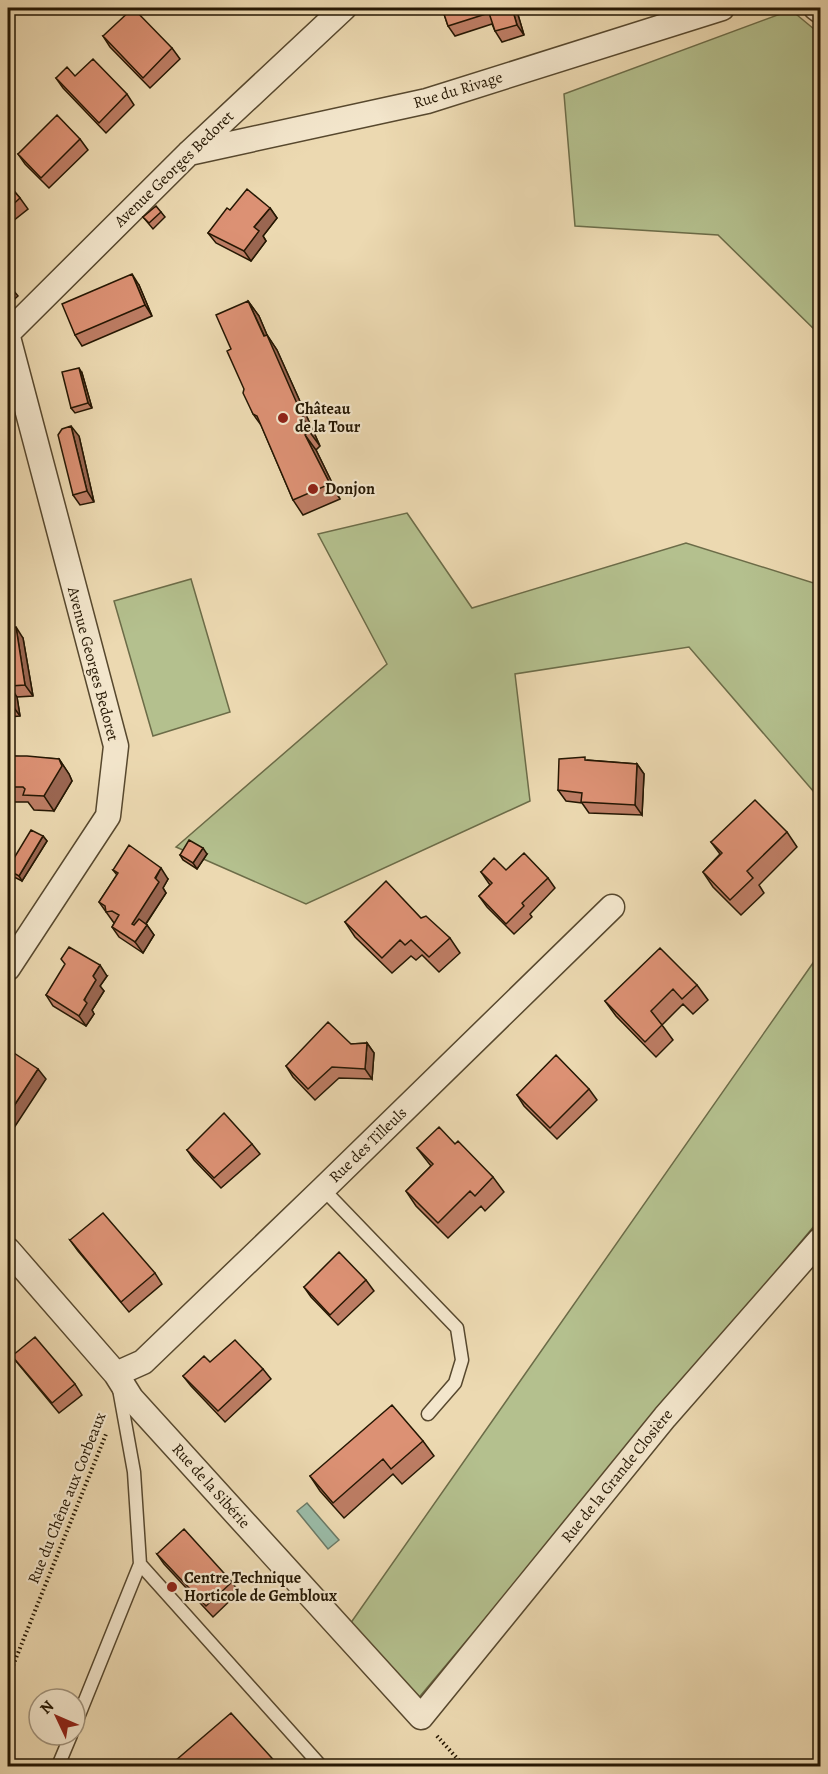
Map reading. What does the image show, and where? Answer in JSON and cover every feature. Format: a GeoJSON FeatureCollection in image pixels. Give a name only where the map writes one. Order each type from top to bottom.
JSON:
{"type":"FeatureCollection","features":[{"type":"Feature","properties":{"kind":"street","name":"Avenue Georges Bedoret"},"geometry":{"type":"LineString","coordinates":[[8,968],[108,816],[116,746],[8,335],[189,153],[344,8]]}},
{"type":"Feature","properties":{"kind":"street","name":"Rue du Rivage"},"geometry":{"type":"LineString","coordinates":[[189,153],[427,101],[722,8]]}},
{"type":"Feature","properties":{"kind":"street"},"geometry":{"type":"LineString","coordinates":[[816,8],[820,11]]}},
{"type":"Feature","properties":{"kind":"street","name":"Rue des Tilleuls"},"geometry":{"type":"LineString","coordinates":[[118,1383],[143,1362],[323,1189],[612,907]]}},
{"type":"Feature","properties":{"kind":"street","name":"Rue de la Grande Closière"},"geometry":{"type":"LineString","coordinates":[[421,1718],[665,1417],[820,1240]]}},
{"type":"Feature","properties":{"kind":"street","name":"Rue de la Sibérie"},"geometry":{"type":"LineString","coordinates":[[8,1250],[131,1398],[421,1718]]}},
{"type":"Feature","properties":{"kind":"lane"},"geometry":{"type":"LineString","coordinates":[[323,1189],[457,1328],[462,1360],[455,1383],[428,1414]]}},
{"type":"Feature","properties":{"kind":"lane"},"geometry":{"type":"LineString","coordinates":[[87,1695],[140,1564],[134,1472],[118,1383]]}},
{"type":"Feature","properties":{"kind":"lane"},"geometry":{"type":"LineString","coordinates":[[140,1564],[321,1767]]}},
{"type":"Feature","properties":{"kind":"lane"},"geometry":{"type":"LineString","coordinates":[[58,1767],[66,1747]]}},
{"type":"Feature","properties":{"kind":"path","name":"Rue du Chêne aux Corbeaux"},"geometry":{"type":"LineString","coordinates":[[8,1678],[116,1409],[118,1383]]}},
{"type":"Feature","properties":{"kind":"path"},"geometry":{"type":"LineString","coordinates":[[421,1718],[464,1767]]}},
{"type":"Feature","properties":{"kind":"shaded area"},"geometry":{"type":"Polygon","coordinates":[[[791,10],[820,34],[820,335],[718,235],[575,226],[564,94],[791,10]]]}},
{"type":"Feature","properties":{"kind":"shaded area"},"geometry":{"type":"Polygon","coordinates":[[[407,513],[472,608],[686,543],[820,585],[820,799],[689,647],[515,674],[530,801],[306,904],[176,847],[387,664],[318,534],[407,513]]]}},
{"type":"Feature","properties":{"kind":"shaded area"},"geometry":{"type":"Polygon","coordinates":[[[191,579],[230,712],[153,736],[114,601],[191,579]]]}},
{"type":"Feature","properties":{"kind":"shaded area"},"geometry":{"type":"Polygon","coordinates":[[[820,953],[820,1219],[416,1701],[350,1624],[820,953]]]}},
{"type":"Feature","properties":{"kind":"shaded area"},"geometry":{"type":"Polygon","coordinates":[[[307,1503],[339,1540],[328,1549],[297,1511],[307,1503]]]}},
{"type":"Feature","properties":{"kind":"building"},"geometry":{"type":"Polygon","coordinates":[[[133,8],[172,48],[143,78],[103,36],[133,8]]]}},
{"type":"Feature","properties":{"kind":"building"},"geometry":{"type":"Polygon","coordinates":[[[442,8],[512,8],[517,25],[495,31],[489,13],[448,26],[442,8]]]}},
{"type":"Feature","properties":{"kind":"building"},"geometry":{"type":"Polygon","coordinates":[[[93,59],[127,94],[99,123],[56,78],[67,67],[75,76],[93,59]]]}},
{"type":"Feature","properties":{"kind":"building"},"geometry":{"type":"Polygon","coordinates":[[[57,115],[80,139],[41,178],[18,154],[57,115]]]}},
{"type":"Feature","properties":{"kind":"building"},"geometry":{"type":"Polygon","coordinates":[[[8,184],[20,198],[8,209],[8,184]]]}},
{"type":"Feature","properties":{"kind":"building"},"geometry":{"type":"Polygon","coordinates":[[[247,189],[270,208],[254,227],[259,231],[244,251],[208,233],[227,208],[230,210],[247,189]]]}},
{"type":"Feature","properties":{"kind":"building"},"geometry":{"type":"Polygon","coordinates":[[[156,206],[161,212],[149,223],[143,217],[156,206]]]}},
{"type":"Feature","properties":{"kind":"building"},"geometry":{"type":"Polygon","coordinates":[[[132,274],[145,305],[75,335],[62,304],[132,274]]]}},
{"type":"Feature","properties":{"kind":"building"},"geometry":{"type":"Polygon","coordinates":[[[8,284],[14,291],[8,297],[8,284]]]}},
{"type":"Feature","properties":{"kind":"building","name":"Château de la Tour"},"geometry":{"type":"Polygon","coordinates":[[[248,301],[264,336],[267,335],[309,431],[305,435],[330,484],[293,500],[257,416],[253,414],[243,393],[244,389],[227,351],[231,349],[216,315],[248,301]]]}},
{"type":"Feature","properties":{"kind":"building"},"geometry":{"type":"Polygon","coordinates":[[[79,368],[88,403],[71,408],[62,372],[79,368]]]}},
{"type":"Feature","properties":{"kind":"building"},"geometry":{"type":"Polygon","coordinates":[[[71,426],[87,491],[73,495],[58,435],[62,429],[71,426]]]}},
{"type":"Feature","properties":{"kind":"building"},"geometry":{"type":"Polygon","coordinates":[[[16,627],[25,685],[10,686],[12,705],[8,706],[8,628],[16,627]]]}},
{"type":"Feature","properties":{"kind":"building"},"geometry":{"type":"Polygon","coordinates":[[[8,756],[59,759],[62,766],[44,796],[23,795],[25,789],[23,787],[8,787],[8,756]]]}},
{"type":"Feature","properties":{"kind":"building"},"geometry":{"type":"Polygon","coordinates":[[[585,757],[585,760],[637,764],[635,805],[581,802],[582,793],[558,790],[559,759],[585,757]]]}},
{"type":"Feature","properties":{"kind":"building"},"geometry":{"type":"Polygon","coordinates":[[[755,800],[787,832],[747,871],[753,878],[730,900],[703,872],[722,853],[711,842],[755,800]]]}},
{"type":"Feature","properties":{"kind":"building"},"geometry":{"type":"Polygon","coordinates":[[[31,830],[43,836],[19,876],[8,868],[31,830]]]}},
{"type":"Feature","properties":{"kind":"building"},"geometry":{"type":"Polygon","coordinates":[[[189,840],[203,848],[193,863],[180,855],[189,840]]]}},
{"type":"Feature","properties":{"kind":"building"},"geometry":{"type":"Polygon","coordinates":[[[129,845],[161,868],[155,878],[159,882],[132,924],[134,925],[139,919],[147,925],[135,942],[112,927],[119,915],[112,911],[106,912],[105,906],[99,902],[118,873],[113,870],[129,845]]]}},
{"type":"Feature","properties":{"kind":"building"},"geometry":{"type":"Polygon","coordinates":[[[524,853],[548,878],[522,903],[524,906],[506,924],[479,896],[492,883],[481,872],[494,858],[506,870],[524,853]]]}},
{"type":"Feature","properties":{"kind":"building"},"geometry":{"type":"Polygon","coordinates":[[[386,881],[421,918],[426,916],[450,938],[429,957],[411,940],[405,945],[400,940],[382,958],[345,922],[386,881]]]}},
{"type":"Feature","properties":{"kind":"building"},"geometry":{"type":"Polygon","coordinates":[[[69,947],[100,965],[93,976],[96,980],[84,1000],[87,1003],[79,1016],[46,995],[65,964],[61,959],[69,947]]]}},
{"type":"Feature","properties":{"kind":"building"},"geometry":{"type":"Polygon","coordinates":[[[660,948],[697,985],[682,999],[673,989],[651,1011],[662,1025],[645,1042],[605,1001],[660,948]]]}},
{"type":"Feature","properties":{"kind":"building"},"geometry":{"type":"Polygon","coordinates":[[[328,1022],[351,1044],[367,1043],[365,1069],[332,1067],[308,1089],[286,1066],[328,1022]]]}},
{"type":"Feature","properties":{"kind":"building"},"geometry":{"type":"Polygon","coordinates":[[[8,1049],[38,1069],[8,1115],[8,1049]]]}},
{"type":"Feature","properties":{"kind":"building"},"geometry":{"type":"Polygon","coordinates":[[[556,1055],[589,1089],[550,1128],[517,1095],[556,1055]]]}},
{"type":"Feature","properties":{"kind":"building"},"geometry":{"type":"Polygon","coordinates":[[[224,1113],[252,1144],[214,1178],[187,1150],[224,1113]]]}},
{"type":"Feature","properties":{"kind":"building"},"geometry":{"type":"Polygon","coordinates":[[[439,1127],[455,1144],[458,1141],[493,1177],[475,1196],[470,1191],[438,1223],[406,1191],[433,1164],[417,1148],[439,1127]]]}},
{"type":"Feature","properties":{"kind":"building"},"geometry":{"type":"Polygon","coordinates":[[[103,1213],[155,1273],[121,1302],[70,1240],[103,1213]]]}},
{"type":"Feature","properties":{"kind":"building"},"geometry":{"type":"Polygon","coordinates":[[[339,1252],[366,1280],[330,1315],[304,1287],[339,1252]]]}},
{"type":"Feature","properties":{"kind":"building"},"geometry":{"type":"Polygon","coordinates":[[[35,1337],[75,1384],[52,1403],[12,1356],[35,1337]]]}},
{"type":"Feature","properties":{"kind":"building"},"geometry":{"type":"Polygon","coordinates":[[[235,1340],[263,1369],[218,1411],[183,1376],[204,1356],[210,1362],[235,1340]]]}},
{"type":"Feature","properties":{"kind":"building"},"geometry":{"type":"Polygon","coordinates":[[[392,1405],[423,1441],[391,1469],[383,1459],[333,1503],[310,1476],[392,1405]]]}},
{"type":"Feature","properties":{"kind":"building"},"geometry":{"type":"Polygon","coordinates":[[[184,1529],[232,1582],[206,1606],[157,1554],[184,1529]]]}},
{"type":"Feature","properties":{"kind":"building"},"geometry":{"type":"Polygon","coordinates":[[[231,1713],[280,1767],[168,1767],[231,1713]]]}},
{"type":"Feature","properties":{"kind":"place","name":"Château de la Tour"},"geometry":{"type":"Point","coordinates":[283,418]}},
{"type":"Feature","properties":{"kind":"place","name":"Donjon"},"geometry":{"type":"Point","coordinates":[313,489]}},
{"type":"Feature","properties":{"kind":"place","name":"Centre Technique Horticole de Gembloux"},"geometry":{"type":"Point","coordinates":[172,1587]}}]}
